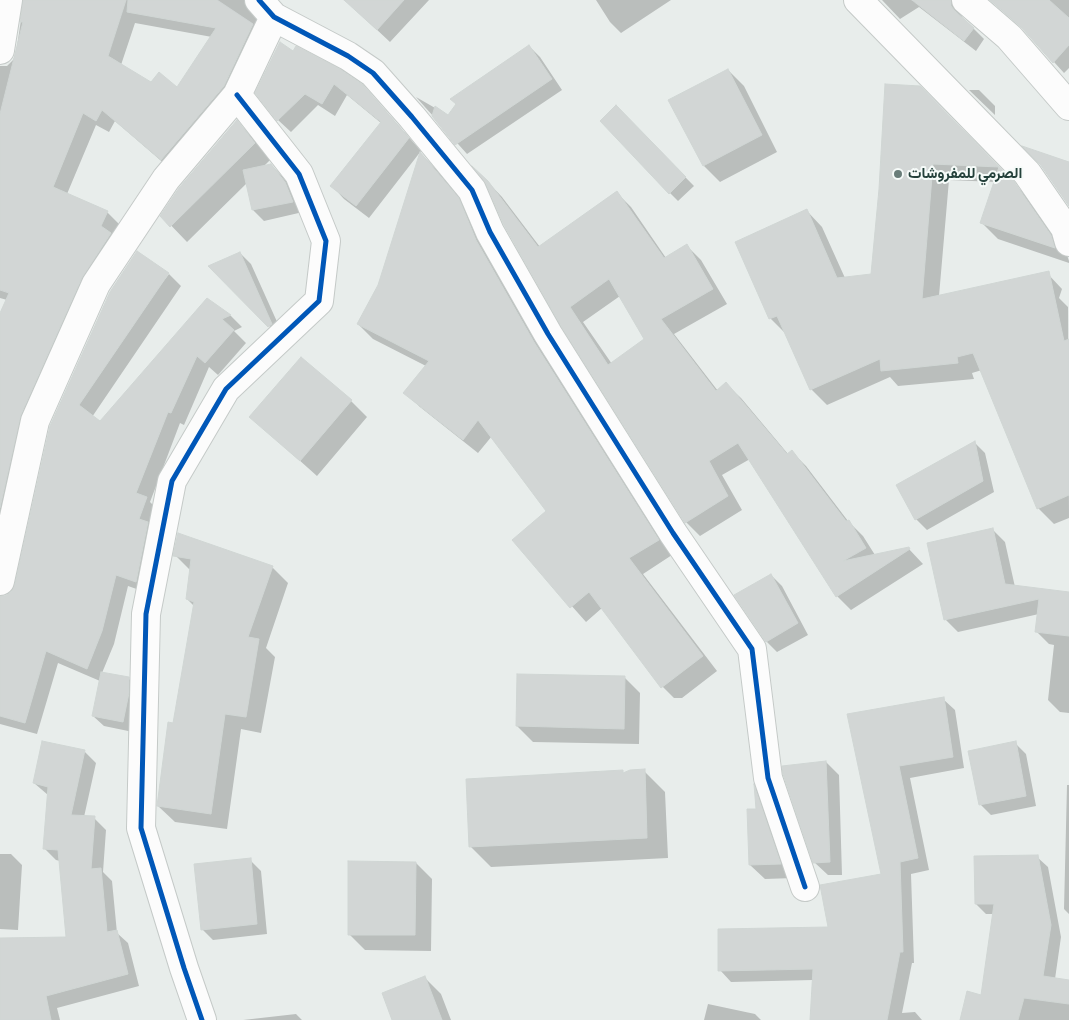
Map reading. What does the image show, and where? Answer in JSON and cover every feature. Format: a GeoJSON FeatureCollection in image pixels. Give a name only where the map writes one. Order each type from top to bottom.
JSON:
{"type":"FeatureCollection","features":[{"type":"Feature","properties":{"kind":"street"},"geometry":{"type":"LineString","coordinates":[[0,50],[8,0]]}},
{"type":"Feature","properties":{"kind":"street"},"geometry":{"type":"LineString","coordinates":[[858,0],[1027,173],[1065,228],[1069,242]]}},
{"type":"Feature","properties":{"kind":"street"},"geometry":{"type":"LineString","coordinates":[[966,0],[1009,37],[1069,106]]}},
{"type":"Feature","properties":{"kind":"street"},"geometry":{"type":"LineString","coordinates":[[0,581],[36,421],[96,284],[166,179],[237,95],[267,9],[348,56],[372,73],[412,117],[472,190],[490,232],[548,334],[673,533],[752,649],[768,778],[805,887]]}},
{"type":"Feature","properties":{"kind":"street"},"geometry":{"type":"LineString","coordinates":[[202,1020],[141,828],[146,614],[172,481],[226,389],[319,300],[326,241],[299,174],[237,95]]}},
{"type":"Feature","properties":{"kind":"building"},"geometry":{"type":"Polygon","coordinates":[[[23,0],[126,0],[108,56],[151,82],[159,72],[177,87],[216,28],[127,12],[128,0],[217,0],[253,24],[224,86],[161,160],[102,110],[96,121],[83,113],[53,187],[108,211],[101,226],[111,233],[82,278],[21,415],[0,508],[0,313],[9,293],[0,290],[0,114],[23,22],[20,22],[23,0]]]}},
{"type":"Feature","properties":{"kind":"building"},"geometry":{"type":"Polygon","coordinates":[[[344,0],[404,0],[377,30],[344,0]]]}},
{"type":"Feature","properties":{"kind":"building"},"geometry":{"type":"Polygon","coordinates":[[[912,0],[951,0],[951,6],[955,11],[974,28],[964,41],[912,0]]]}},
{"type":"Feature","properties":{"kind":"building"},"geometry":{"type":"Polygon","coordinates":[[[990,0],[1049,0],[1069,18],[1069,45],[1053,63],[1021,27],[990,0]]]}},
{"type":"Feature","properties":{"kind":"building"},"geometry":{"type":"Polygon","coordinates":[[[280,42],[293,51],[296,46],[340,69],[363,85],[409,138],[356,206],[330,186],[381,122],[334,84],[322,104],[305,94],[277,121],[255,93],[280,42]]]}},
{"type":"Feature","properties":{"kind":"building"},"geometry":{"type":"Polygon","coordinates":[[[529,45],[552,79],[455,145],[432,116],[435,106],[448,115],[456,104],[450,99],[529,45]]]}},
{"type":"Feature","properties":{"kind":"building"},"geometry":{"type":"Polygon","coordinates":[[[728,69],[762,135],[703,166],[668,100],[728,69]]]}},
{"type":"Feature","properties":{"kind":"building"},"geometry":{"type":"Polygon","coordinates":[[[885,84],[920,86],[1015,183],[1051,235],[1055,248],[980,223],[999,167],[933,164],[922,299],[1049,271],[1064,341],[1069,339],[1069,495],[1037,509],[973,353],[957,357],[958,363],[881,371],[880,359],[810,390],[777,316],[769,319],[735,242],[807,209],[837,278],[871,274],[879,189],[885,84]]]}},
{"type":"Feature","properties":{"kind":"building"},"geometry":{"type":"Polygon","coordinates":[[[616,105],[686,177],[669,194],[600,121],[616,105]]]}},
{"type":"Feature","properties":{"kind":"building"},"geometry":{"type":"Polygon","coordinates":[[[237,120],[255,143],[170,227],[160,216],[179,188],[237,120]]]}},
{"type":"Feature","properties":{"kind":"building"},"geometry":{"type":"Polygon","coordinates":[[[1022,146],[1069,162],[1069,206],[1040,164],[1022,146]]]}},
{"type":"Feature","properties":{"kind":"building"},"geometry":{"type":"Polygon","coordinates":[[[420,152],[459,198],[476,240],[534,342],[659,540],[629,558],[703,656],[661,688],[589,592],[570,608],[512,540],[546,511],[478,420],[463,440],[403,393],[429,361],[357,324],[378,285],[420,152]]]}},
{"type":"Feature","properties":{"kind":"building"},"geometry":{"type":"Polygon","coordinates":[[[271,164],[285,182],[293,202],[252,210],[243,170],[271,164]]]}},
{"type":"Feature","properties":{"kind":"building"},"geometry":{"type":"Polygon","coordinates":[[[472,166],[488,181],[538,247],[617,191],[664,258],[687,244],[713,289],[661,319],[716,391],[726,382],[787,454],[792,450],[846,521],[849,520],[866,548],[843,561],[909,547],[910,549],[836,597],[738,443],[709,461],[728,496],[685,523],[561,326],[504,225],[486,184],[472,166]],[[609,279],[570,307],[608,365],[644,339],[609,279]]]}},
{"type":"Feature","properties":{"kind":"building"},"geometry":{"type":"Polygon","coordinates":[[[137,251],[169,273],[79,405],[100,421],[207,298],[231,315],[222,319],[234,330],[205,363],[197,356],[171,413],[168,412],[136,493],[147,497],[139,519],[148,522],[136,582],[116,575],[102,631],[87,669],[46,651],[25,723],[0,716],[0,596],[5,596],[11,592],[15,584],[50,426],[110,292],[137,251]]]}},
{"type":"Feature","properties":{"kind":"building"},"geometry":{"type":"Polygon","coordinates":[[[240,252],[272,324],[268,327],[208,266],[240,252]]]}},
{"type":"Feature","properties":{"kind":"building"},"geometry":{"type":"Polygon","coordinates":[[[301,357],[352,400],[300,461],[249,417],[301,357]]]}},
{"type":"Feature","properties":{"kind":"building"},"geometry":{"type":"Polygon","coordinates":[[[975,441],[983,481],[915,520],[896,485],[975,441]]]}},
{"type":"Feature","properties":{"kind":"building"},"geometry":{"type":"Polygon","coordinates":[[[993,528],[1005,584],[1069,592],[1069,636],[1035,632],[1039,599],[944,620],[927,543],[993,528]]]}},
{"type":"Feature","properties":{"kind":"building"},"geometry":{"type":"Polygon","coordinates":[[[178,533],[273,566],[248,637],[259,639],[246,717],[225,714],[211,814],[157,806],[168,722],[173,723],[194,602],[186,599],[191,559],[173,556],[178,533]]]}},
{"type":"Feature","properties":{"kind":"building"},"geometry":{"type":"Polygon","coordinates":[[[771,574],[798,623],[766,642],[734,595],[771,574]]]}},
{"type":"Feature","properties":{"kind":"building"},"geometry":{"type":"Polygon","coordinates":[[[101,672],[129,677],[129,693],[123,722],[92,716],[101,672]]]}},
{"type":"Feature","properties":{"kind":"building"},"geometry":{"type":"Polygon","coordinates":[[[517,674],[625,676],[624,729],[516,726],[517,674]]]}},
{"type":"Feature","properties":{"kind":"building"},"geometry":{"type":"Polygon","coordinates":[[[944,697],[953,757],[899,766],[918,858],[900,862],[903,952],[900,952],[887,1020],[810,1020],[813,969],[718,971],[718,929],[828,927],[820,885],[881,874],[847,714],[944,697]]]}},
{"type":"Feature","properties":{"kind":"building"},"geometry":{"type":"Polygon","coordinates":[[[42,741],[85,750],[71,815],[95,816],[91,869],[101,868],[107,932],[117,930],[128,974],[46,996],[51,1020],[0,1020],[0,938],[66,937],[58,850],[43,849],[48,787],[33,783],[42,741]]]}},
{"type":"Feature","properties":{"kind":"building"},"geometry":{"type":"Polygon","coordinates":[[[1016,741],[1026,796],[979,805],[968,751],[1016,741]]]}},
{"type":"Feature","properties":{"kind":"building"},"geometry":{"type":"Polygon","coordinates":[[[826,761],[830,862],[813,863],[782,766],[826,761]]]}},
{"type":"Feature","properties":{"kind":"building"},"geometry":{"type":"Polygon","coordinates":[[[645,769],[647,838],[469,847],[466,779],[623,770],[623,773],[630,770],[645,769]]]}},
{"type":"Feature","properties":{"kind":"building"},"geometry":{"type":"Polygon","coordinates":[[[754,784],[781,864],[749,865],[747,809],[756,809],[754,784]]]}},
{"type":"Feature","properties":{"kind":"building"},"geometry":{"type":"Polygon","coordinates":[[[1038,855],[1051,925],[1043,976],[1069,980],[1069,1004],[1024,998],[1018,1020],[960,1020],[967,991],[981,995],[994,904],[975,904],[974,856],[1038,855]]]}},
{"type":"Feature","properties":{"kind":"building"},"geometry":{"type":"Polygon","coordinates":[[[251,858],[257,924],[201,930],[194,864],[251,858]]]}},
{"type":"Feature","properties":{"kind":"building"},"geometry":{"type":"Polygon","coordinates":[[[348,861],[416,862],[415,935],[348,935],[348,861]]]}},
{"type":"Feature","properties":{"kind":"building"},"geometry":{"type":"Polygon","coordinates":[[[425,976],[442,1020],[392,1020],[382,993],[425,976]]]}},
{"type":"Feature","properties":{"kind":"cycle path"},"geometry":{"type":"LineString","coordinates":[[259,0],[274,17],[348,56],[373,73],[472,190],[490,232],[548,334],[673,533],[752,649],[768,778],[805,887]]}},
{"type":"Feature","properties":{"kind":"cycle path"},"geometry":{"type":"LineString","coordinates":[[202,1020],[141,828],[146,614],[172,481],[226,389],[319,301],[326,241],[299,174],[237,95]]}},
{"type":"Feature","properties":{"kind":"place","name":"الصرمي للمفروشات"},"geometry":{"type":"Point","coordinates":[898,174]}}]}
